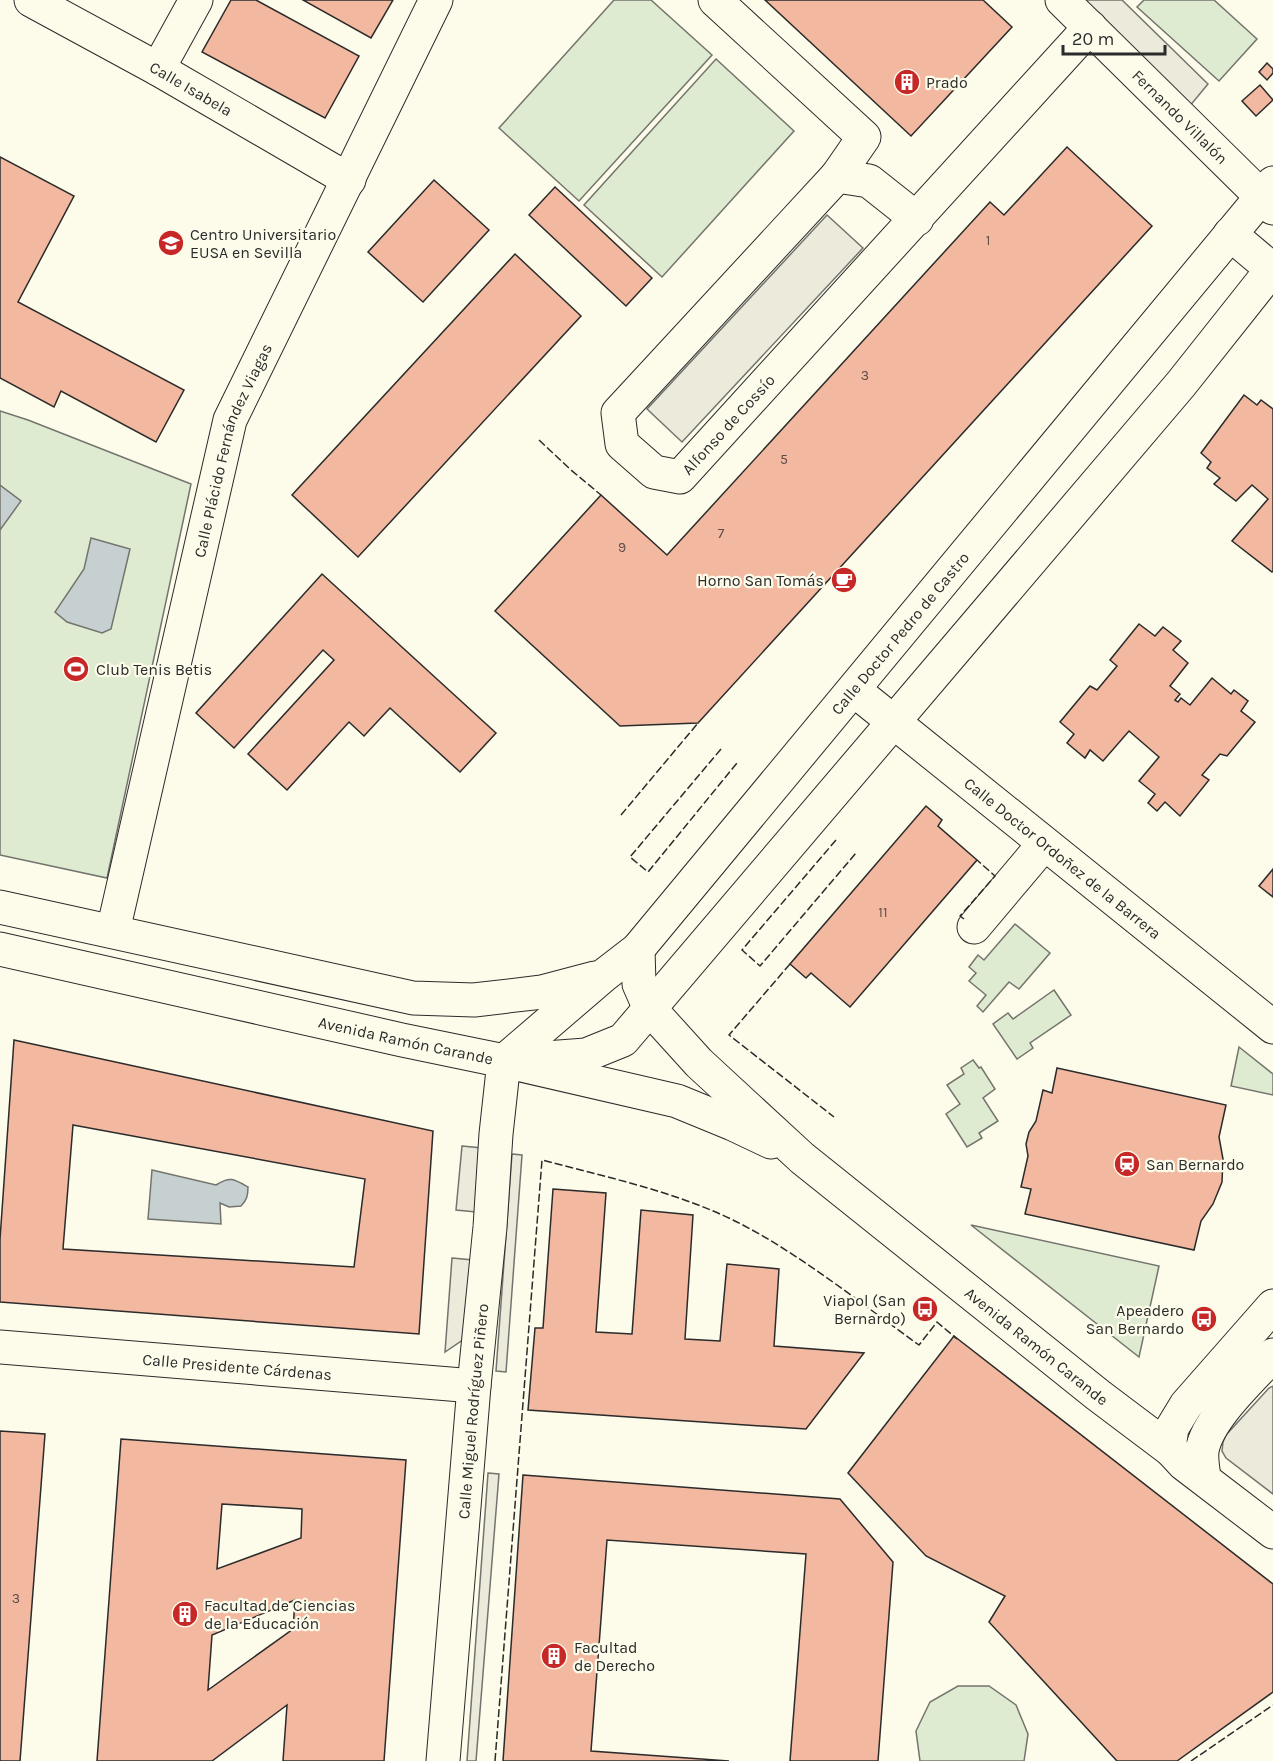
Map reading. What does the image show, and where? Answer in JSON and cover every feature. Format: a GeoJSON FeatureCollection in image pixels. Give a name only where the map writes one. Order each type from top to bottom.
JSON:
{"type":"FeatureCollection","features":[{"type":"Feature","properties":{"kind":"main road","name":"Calle Isabela"},"geometry":{"type":"LineString","coordinates":[[31,0],[158,69],[348,180]]}},
{"type":"Feature","properties":{"kind":"main road"},"geometry":{"type":"LineString","coordinates":[[158,69],[196,0]]}},
{"type":"Feature","properties":{"kind":"main road","name":"Calle Plácido Fernández Viagas"},"geometry":{"type":"LineString","coordinates":[[113,932],[230,420],[436,0]]}},
{"type":"Feature","properties":{"kind":"main road","name":"Alfonso de Cossío"},"geometry":{"type":"LineString","coordinates":[[715,0],[864,137],[837,176],[618,413],[622,444],[654,472],[680,477],[1090,27]]}},
{"type":"Feature","properties":{"kind":"main road","name":"Fernando Villalón"},"geometry":{"type":"LineString","coordinates":[[1062,0],[1269,196]]}},
{"type":"Feature","properties":{"kind":"main road"},"geometry":{"type":"LineString","coordinates":[[837,176],[869,181],[917,219]]}},
{"type":"Feature","properties":{"kind":"main road","name":"Calle Doctor Pedro de Castro"},"geometry":{"type":"LineString","coordinates":[[504,1061],[638,949],[1230,234],[1269,196]]}},
{"type":"Feature","properties":{"kind":"main road"},"geometry":{"type":"LineString","coordinates":[[504,1061],[586,1055],[623,1040],[1181,384],[1273,269],[1230,234]]}},
{"type":"Feature","properties":{"kind":"main road","name":"Calle Doctor Ordoñez de la Barrera"},"geometry":{"type":"LineString","coordinates":[[854,690],[1273,1027]]}},
{"type":"Feature","properties":{"kind":"main road"},"geometry":{"type":"LineString","coordinates":[[974,927],[1044,844]]}},
{"type":"Feature","properties":{"kind":"main road"},"geometry":{"type":"LineString","coordinates":[[0,907],[413,998],[474,1000],[520,995],[542,992],[603,976]]}},
{"type":"Feature","properties":{"kind":"main road","name":"Avenida Ramón Carande"},"geometry":{"type":"LineString","coordinates":[[0,949],[677,1101],[733,1124],[802,1158]]}},
{"type":"Feature","properties":{"kind":"main road"},"geometry":{"type":"LineString","coordinates":[[638,949],[639,984],[650,1009]]}},
{"type":"Feature","properties":{"kind":"main road","name":"Avenida Ramón Carande"},"geometry":{"type":"LineString","coordinates":[[650,1009],[699,1063],[802,1158],[1098,1395],[1171,1450],[1184,1464],[1273,1532]]}},
{"type":"Feature","properties":{"kind":"main road","name":"Calle Miguel Rodríguez Piñero"},"geometry":{"type":"LineString","coordinates":[[443,1761],[504,1061]]}},
{"type":"Feature","properties":{"kind":"main road"},"geometry":{"type":"LineString","coordinates":[[1171,1450],[1172,1428],[1186,1405],[1273,1306]]}},
{"type":"Feature","properties":{"kind":"main road","name":"Calle Presidente Cárdenas"},"geometry":{"type":"LineString","coordinates":[[0,1347],[474,1386]]}},
{"type":"Feature","properties":{"kind":"main road"},"geometry":{"type":"LineString","coordinates":[[1204,1478],[1201,1461],[1202,1449],[1214,1421],[1271,1360]]}},
{"type":"Feature","properties":{"kind":"green space"},"geometry":{"type":"Polygon","coordinates":[[[614,0],[651,0],[712,55],[579,201],[499,128],[614,0]]]}},
{"type":"Feature","properties":{"kind":"green space"},"geometry":{"type":"Polygon","coordinates":[[[1144,0],[1214,0],[1257,39],[1219,81],[1137,7],[1144,0]]]}},
{"type":"Feature","properties":{"kind":"green space"},"geometry":{"type":"Polygon","coordinates":[[[716,59],[794,131],[662,277],[584,205],[716,59]]]}},
{"type":"Feature","properties":{"kind":"green space","name":"Club Tenis Betis"},"geometry":{"type":"Polygon","coordinates":[[[0,411],[191,484],[107,878],[0,855],[0,411]]]}},
{"type":"Feature","properties":{"kind":"green space"},"geometry":{"type":"Polygon","coordinates":[[[1015,924],[1050,953],[1019,989],[1009,982],[983,1012],[977,1006],[986,995],[969,981],[976,973],[969,967],[978,955],[984,960],[1015,924]]]}},
{"type":"Feature","properties":{"kind":"green space"},"geometry":{"type":"Polygon","coordinates":[[[1054,990],[1071,1015],[1030,1043],[1033,1048],[1017,1059],[993,1024],[1008,1013],[1013,1019],[1054,990]]]}},
{"type":"Feature","properties":{"kind":"green space"},"geometry":{"type":"Polygon","coordinates":[[[1239,1047],[1273,1074],[1273,1095],[1231,1086],[1239,1047]]]}},
{"type":"Feature","properties":{"kind":"green space"},"geometry":{"type":"Polygon","coordinates":[[[973,1060],[979,1068],[981,1067],[995,1089],[983,1098],[998,1121],[979,1133],[982,1138],[967,1147],[946,1114],[960,1104],[947,1085],[964,1074],[961,1068],[973,1060]]]}},
{"type":"Feature","properties":{"kind":"green space"},"geometry":{"type":"Polygon","coordinates":[[[971,1225],[1159,1266],[1139,1357],[971,1225]]]}},
{"type":"Feature","properties":{"kind":"green space"},"geometry":{"type":"Polygon","coordinates":[[[958,1686],[989,1686],[1016,1705],[1028,1734],[1024,1761],[920,1761],[916,1731],[930,1702],[958,1686]]]}},
{"type":"Feature","properties":{"kind":"shaded area"},"geometry":{"type":"Polygon","coordinates":[[[1081,0],[1122,0],[1208,84],[1189,107],[1081,0]]]}},
{"type":"Feature","properties":{"kind":"shaded area"},"geometry":{"type":"Polygon","coordinates":[[[827,215],[863,248],[682,442],[647,409],[827,215]]]}},
{"type":"Feature","properties":{"kind":"shaded area"},"geometry":{"type":"Polygon","coordinates":[[[0,485],[21,501],[0,530],[0,485]]]}},
{"type":"Feature","properties":{"kind":"shaded area"},"geometry":{"type":"Polygon","coordinates":[[[91,538],[130,549],[111,629],[102,633],[67,622],[55,612],[84,569],[91,538]]]}},
{"type":"Feature","properties":{"kind":"shaded area"},"geometry":{"type":"Polygon","coordinates":[[[462,1146],[482,1148],[476,1212],[456,1210],[462,1146]]]}},
{"type":"Feature","properties":{"kind":"shaded area"},"geometry":{"type":"Polygon","coordinates":[[[512,1154],[522,1155],[506,1372],[496,1371],[512,1154]]]}},
{"type":"Feature","properties":{"kind":"shaded area"},"geometry":{"type":"Polygon","coordinates":[[[152,1170],[216,1185],[225,1180],[235,1180],[248,1187],[247,1197],[241,1206],[229,1207],[220,1203],[221,1224],[148,1219],[152,1170]]]}},
{"type":"Feature","properties":{"kind":"shaded area"},"geometry":{"type":"Polygon","coordinates":[[[452,1258],[473,1260],[467,1337],[445,1352],[452,1258]]]}},
{"type":"Feature","properties":{"kind":"shaded area"},"geometry":{"type":"Polygon","coordinates":[[[1273,1386],[1273,1494],[1226,1458],[1222,1451],[1226,1435],[1273,1386]]]}},
{"type":"Feature","properties":{"kind":"shaded area"},"geometry":{"type":"Polygon","coordinates":[[[488,1473],[499,1474],[476,1761],[467,1761],[488,1473]]]}},
{"type":"Feature","properties":{"kind":"building"},"geometry":{"type":"Polygon","coordinates":[[[231,0],[256,0],[359,56],[325,118],[202,52],[231,0]]]}},
{"type":"Feature","properties":{"kind":"building"},"geometry":{"type":"Polygon","coordinates":[[[303,0],[393,0],[371,38],[303,0]]]}},
{"type":"Feature","properties":{"kind":"building","name":"Prado"},"geometry":{"type":"Polygon","coordinates":[[[765,0],[983,0],[1012,27],[911,136],[765,0]]]}},
{"type":"Feature","properties":{"kind":"building"},"geometry":{"type":"Polygon","coordinates":[[[1267,63],[1273,69],[1273,73],[1267,80],[1259,72],[1267,63]]]}},
{"type":"Feature","properties":{"kind":"building"},"geometry":{"type":"Polygon","coordinates":[[[1260,85],[1273,100],[1256,116],[1242,101],[1260,85]]]}},
{"type":"Feature","properties":{"kind":"building"},"geometry":{"type":"Polygon","coordinates":[[[1067,147],[1152,226],[698,723],[620,726],[495,611],[601,495],[667,555],[990,202],[1004,215],[1067,147]]]}},
{"type":"Feature","properties":{"kind":"building"},"geometry":{"type":"Polygon","coordinates":[[[0,157],[74,196],[18,302],[184,390],[156,442],[61,391],[54,407],[0,378],[0,157]]]}},
{"type":"Feature","properties":{"kind":"building"},"geometry":{"type":"Polygon","coordinates":[[[434,180],[489,230],[423,302],[368,252],[434,180]]]}},
{"type":"Feature","properties":{"kind":"building"},"geometry":{"type":"Polygon","coordinates":[[[555,187],[652,278],[626,306],[529,215],[555,187]]]}},
{"type":"Feature","properties":{"kind":"building"},"geometry":{"type":"Polygon","coordinates":[[[515,254],[581,316],[358,557],[292,495],[515,254]]]}},
{"type":"Feature","properties":{"kind":"building"},"geometry":{"type":"Polygon","coordinates":[[[1244,395],[1257,405],[1261,400],[1273,409],[1272,572],[1232,541],[1268,499],[1252,485],[1236,501],[1214,484],[1220,478],[1207,468],[1211,462],[1201,453],[1244,395]]]}},
{"type":"Feature","properties":{"kind":"building"},"geometry":{"type":"Polygon","coordinates":[[[322,574],[496,733],[460,772],[390,708],[364,736],[349,722],[287,790],[248,754],[334,660],[323,650],[234,748],[196,713],[322,574]]]}},
{"type":"Feature","properties":{"kind":"building"},"geometry":{"type":"Polygon","coordinates":[[[1139,624],[1155,636],[1163,627],[1181,641],[1173,650],[1188,663],[1170,686],[1180,694],[1175,700],[1178,702],[1181,698],[1190,705],[1212,678],[1231,694],[1234,690],[1248,701],[1241,711],[1255,722],[1227,756],[1220,754],[1202,775],[1209,780],[1180,816],[1165,802],[1157,811],[1148,803],[1155,794],[1139,781],[1159,757],[1129,731],[1103,761],[1090,750],[1085,758],[1067,743],[1074,734],[1060,722],[1090,686],[1097,690],[1117,666],[1110,660],[1139,624]]]}},
{"type":"Feature","properties":{"kind":"building"},"geometry":{"type":"Polygon","coordinates":[[[926,806],[942,820],[938,826],[977,860],[850,1007],[811,973],[806,978],[790,964],[926,806]]]}},
{"type":"Feature","properties":{"kind":"building"},"geometry":{"type":"Polygon","coordinates":[[[1273,869],[1273,897],[1259,886],[1273,869]]]}},
{"type":"Feature","properties":{"kind":"building"},"geometry":{"type":"Polygon","coordinates":[[[14,1040],[433,1131],[419,1334],[0,1302],[0,1239],[14,1040]],[[73,1125],[63,1249],[354,1267],[365,1179],[73,1125]]]}},
{"type":"Feature","properties":{"kind":"building"},"geometry":{"type":"Polygon","coordinates":[[[1057,1068],[1226,1105],[1219,1137],[1223,1159],[1222,1182],[1213,1204],[1201,1221],[1194,1250],[1025,1214],[1031,1189],[1021,1187],[1028,1156],[1026,1144],[1029,1132],[1036,1121],[1043,1090],[1052,1093],[1057,1068]]]}},
{"type":"Feature","properties":{"kind":"building"},"geometry":{"type":"Polygon","coordinates":[[[553,1189],[606,1193],[596,1332],[632,1334],[641,1210],[693,1215],[685,1339],[720,1341],[727,1264],[779,1269],[774,1346],[864,1353],[806,1429],[528,1410],[535,1328],[543,1328],[553,1189]]]}},
{"type":"Feature","properties":{"kind":"building"},"geometry":{"type":"Polygon","coordinates":[[[954,1336],[1273,1584],[1273,1692],[1177,1761],[1117,1761],[989,1622],[1005,1596],[926,1556],[848,1473],[954,1336]]]}},
{"type":"Feature","properties":{"kind":"building"},"geometry":{"type":"Polygon","coordinates":[[[0,1431],[45,1434],[20,1761],[0,1761],[0,1431]]]}},
{"type":"Feature","properties":{"kind":"building","name":"Facultad de Ciencias de la Educación"},"geometry":{"type":"Polygon","coordinates":[[[121,1439],[406,1460],[384,1761],[283,1761],[287,1705],[212,1761],[97,1761],[121,1439]],[[222,1504],[217,1569],[301,1538],[302,1509],[222,1504]],[[295,1600],[212,1635],[208,1690],[293,1629],[295,1600]]]}},
{"type":"Feature","properties":{"kind":"building","name":"Facultad de Derecho"},"geometry":{"type":"Polygon","coordinates":[[[523,1475],[840,1499],[893,1562],[878,1761],[790,1761],[806,1554],[607,1540],[591,1751],[729,1761],[503,1761],[523,1475]]]}},
{"type":"Feature","properties":{"kind":"fence"},"geometry":{"type":"LineString","coordinates":[[539,440],[601,495]]}},
{"type":"Feature","properties":{"kind":"fence"},"geometry":{"type":"LineString","coordinates":[[621,815],[698,723]]}},
{"type":"Feature","properties":{"kind":"fence"},"geometry":{"type":"LineString","coordinates":[[721,749],[630,857],[648,872],[737,763]]}},
{"type":"Feature","properties":{"kind":"fence"},"geometry":{"type":"LineString","coordinates":[[836,840],[742,950],[760,966],[856,853]]}},
{"type":"Feature","properties":{"kind":"fence"},"geometry":{"type":"LineString","coordinates":[[964,919],[960,916],[995,876],[977,860]]}},
{"type":"Feature","properties":{"kind":"fence"},"geometry":{"type":"LineString","coordinates":[[790,964],[729,1035],[834,1117]]}},
{"type":"Feature","properties":{"kind":"fence"},"geometry":{"type":"LineString","coordinates":[[495,1761],[542,1160],[639,1186],[710,1210],[781,1247],[919,1345],[937,1322],[957,1339]]}},
{"type":"Feature","properties":{"kind":"fence"},"geometry":{"type":"LineString","coordinates":[[1191,1761],[1273,1705]]}},
{"type":"Feature","properties":{"kind":"place","name":"Prado"},"geometry":{"type":"Point","coordinates":[907,82]}},
{"type":"Feature","properties":{"kind":"place","name":"Centro Universitario EUSA en Sevilla"},"geometry":{"type":"Point","coordinates":[171,243]}},
{"type":"Feature","properties":{"kind":"place","name":"Horno San Tomás"},"geometry":{"type":"Point","coordinates":[844,580]}},
{"type":"Feature","properties":{"kind":"place","name":"Club Tenis Betis"},"geometry":{"type":"Point","coordinates":[76,669]}},
{"type":"Feature","properties":{"kind":"place","name":"San Bernardo"},"geometry":{"type":"Point","coordinates":[1127,1164]}},
{"type":"Feature","properties":{"kind":"place","name":"Viapol (San Bernardo)"},"geometry":{"type":"Point","coordinates":[925,1309]}},
{"type":"Feature","properties":{"kind":"place","name":"Apeadero San Bernardo"},"geometry":{"type":"Point","coordinates":[1204,1319]}},
{"type":"Feature","properties":{"kind":"place","name":"Facultad de Ciencias de la Educación"},"geometry":{"type":"Point","coordinates":[185,1614]}},
{"type":"Feature","properties":{"kind":"place","name":"Facultad de Derecho"},"geometry":{"type":"Point","coordinates":[554,1656]}}]}
